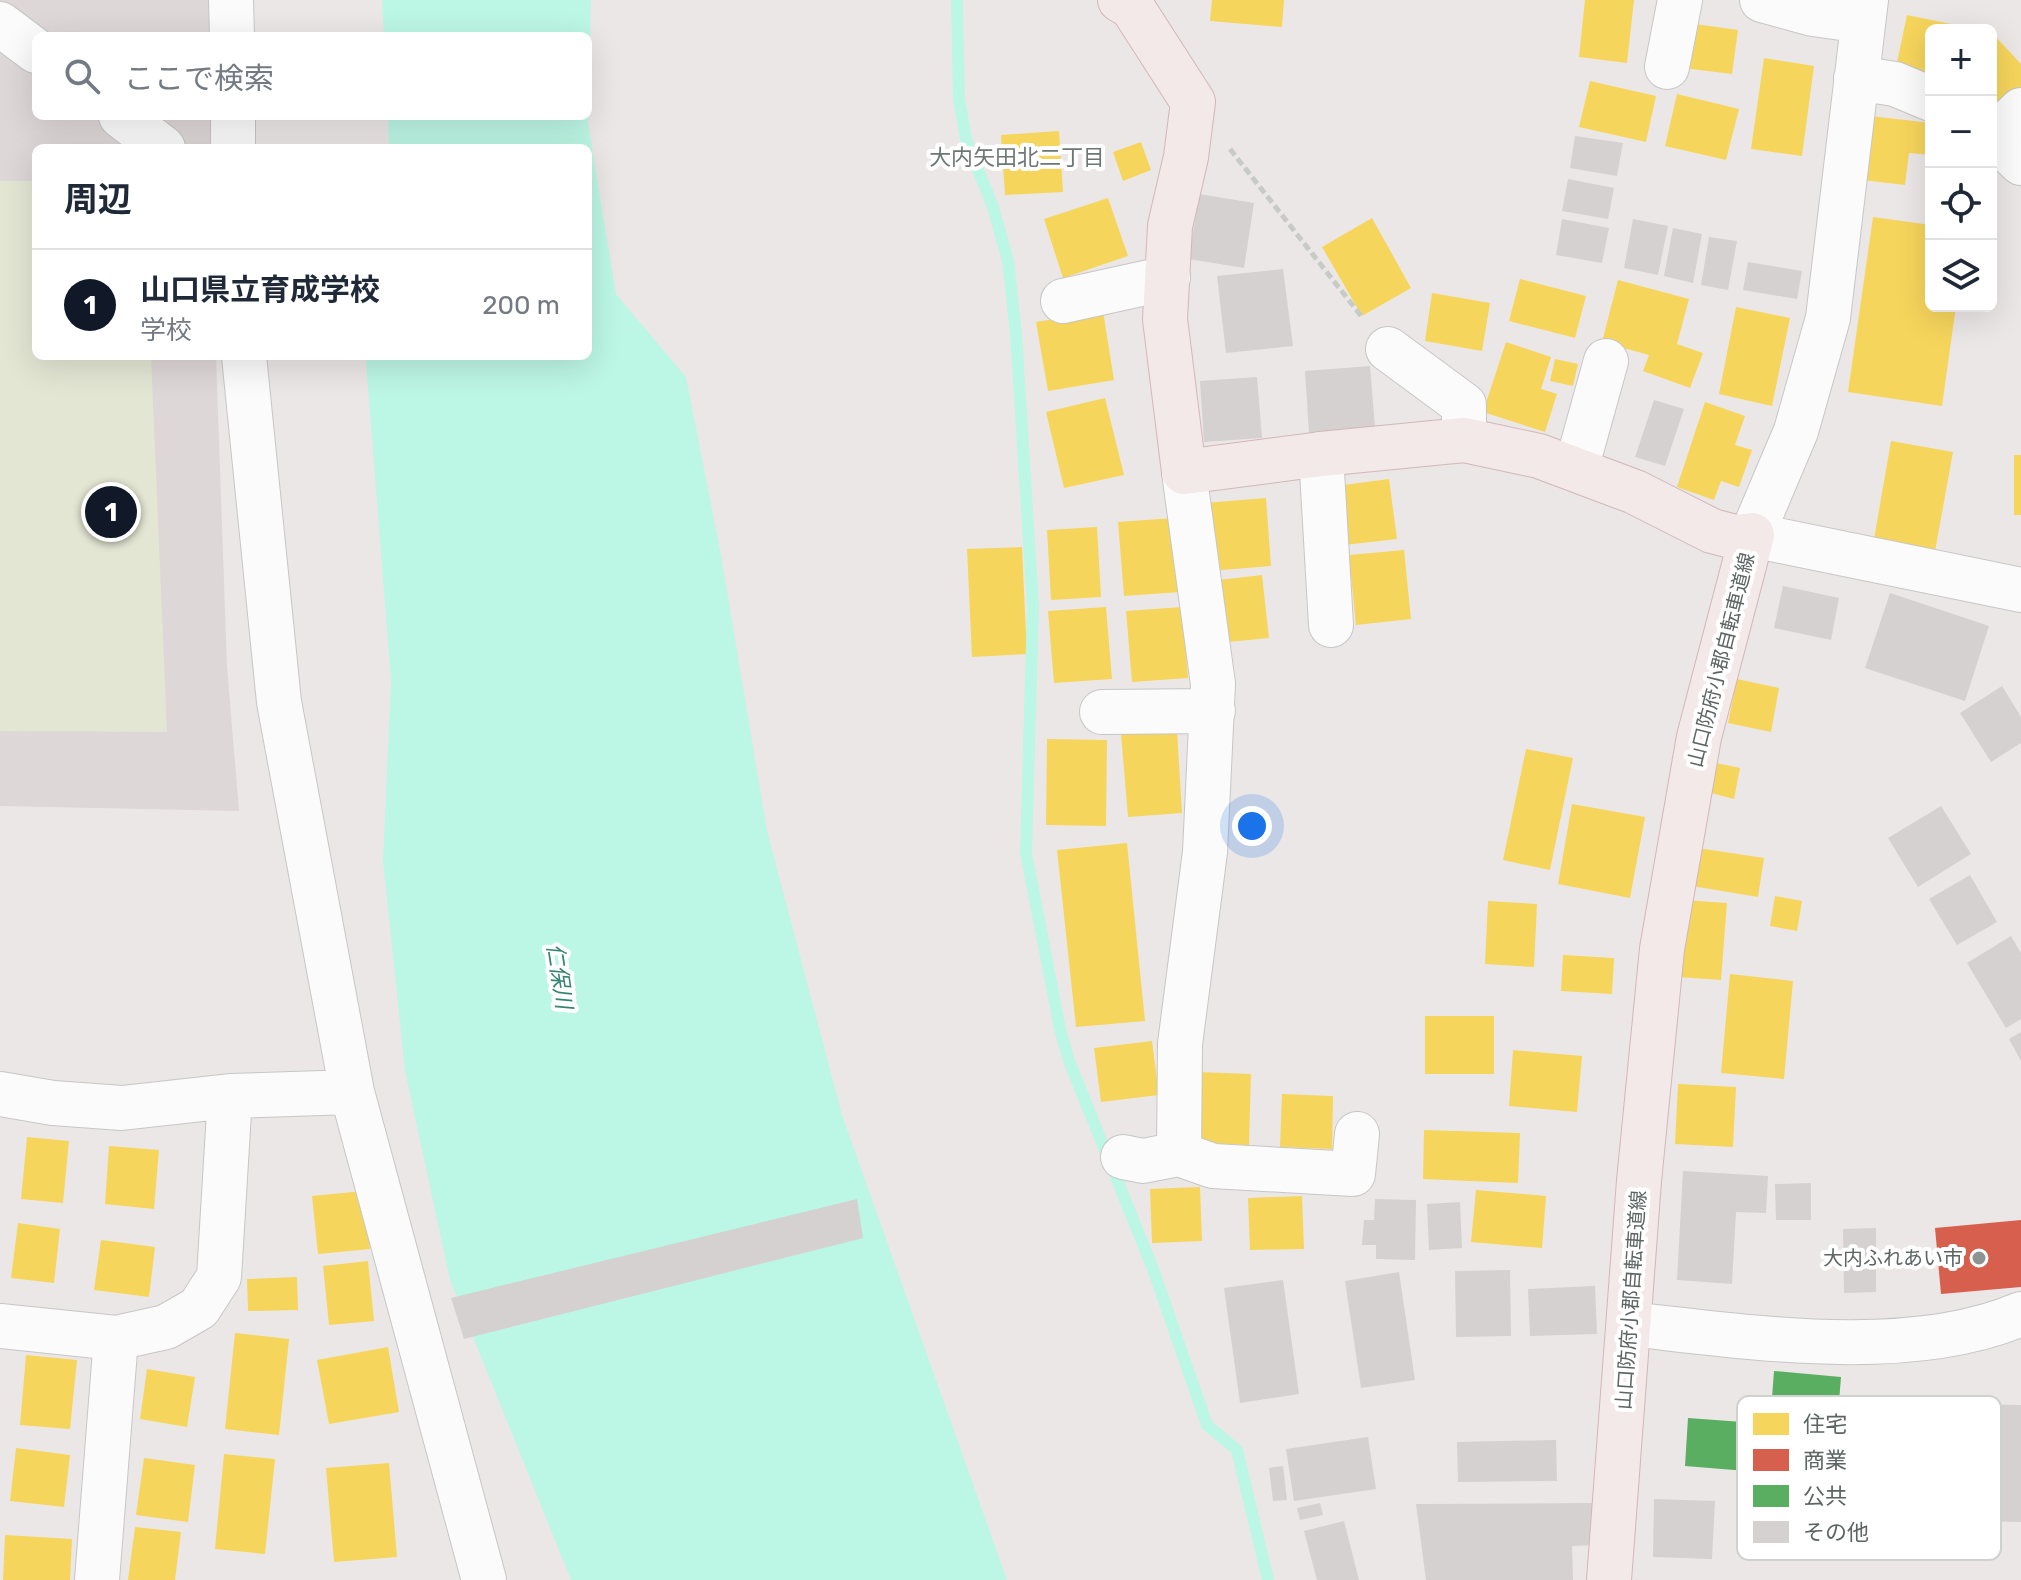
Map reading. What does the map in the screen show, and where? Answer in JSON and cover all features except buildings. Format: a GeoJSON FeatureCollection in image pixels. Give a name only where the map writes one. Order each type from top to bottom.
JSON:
{"type":"FeatureCollection","features":[{"type":"Feature","properties":{"kind":"main road"},"geometry":{"type":"LineString","coordinates":[[1120,0],[1132,7],[1193,102],[1186,157],[1170,226],[1165,319],[1184,472]]}},
{"type":"Feature","properties":{"kind":"main road","name":"山口防府小郡自転車道線"},"geometry":{"type":"LineString","coordinates":[[1184,472],[1464,440],[1539,456],[1576,469],[1635,492],[1712,531],[1735,537],[1752,535],[1699,737],[1662,949],[1639,1181],[1609,1580]]}},
{"type":"Feature","properties":{"kind":"street"},"geometry":{"type":"LineString","coordinates":[[231,0],[232,32]]}},
{"type":"Feature","properties":{"kind":"street"},"geometry":{"type":"LineString","coordinates":[[1667,67],[1680,0]]}},
{"type":"Feature","properties":{"kind":"street"},"geometry":{"type":"LineString","coordinates":[[1762,0],[1813,14],[1865,10],[1828,318],[1796,431],[1752,535],[2021,590]]}},
{"type":"Feature","properties":{"kind":"street"},"geometry":{"type":"LineString","coordinates":[[0,24],[32,48]]}},
{"type":"Feature","properties":{"kind":"street"},"geometry":{"type":"LineString","coordinates":[[1856,78],[1895,84],[1925,96]]}},
{"type":"Feature","properties":{"kind":"street"},"geometry":{"type":"LineString","coordinates":[[126,120],[158,144]]}},
{"type":"Feature","properties":{"kind":"street"},"geometry":{"type":"LineString","coordinates":[[233,120],[233,144]]}},
{"type":"Feature","properties":{"kind":"street"},"geometry":{"type":"LineString","coordinates":[[1063,301],[1168,278]]}},
{"type":"Feature","properties":{"kind":"street"},"geometry":{"type":"LineString","coordinates":[[1388,349],[1464,405],[1464,440]]}},
{"type":"Feature","properties":{"kind":"street"},"geometry":{"type":"LineString","coordinates":[[244,360],[279,702],[352,1092],[484,1580]]}},
{"type":"Feature","properties":{"kind":"street"},"geometry":{"type":"LineString","coordinates":[[1576,469],[1606,361]]}},
{"type":"Feature","properties":{"kind":"street"},"geometry":{"type":"LineString","coordinates":[[1321,454],[1331,625]]}},
{"type":"Feature","properties":{"kind":"street"},"geometry":{"type":"LineString","coordinates":[[1179,1154],[1180,1044],[1205,852],[1213,711],[1213,684],[1184,472]]}},
{"type":"Feature","properties":{"kind":"street"},"geometry":{"type":"LineString","coordinates":[[1102,712],[1213,711]]}},
{"type":"Feature","properties":{"kind":"street"},"geometry":{"type":"LineString","coordinates":[[0,1094],[53,1103],[122,1108],[230,1096],[352,1092]]}},
{"type":"Feature","properties":{"kind":"street"},"geometry":{"type":"LineString","coordinates":[[0,1326],[116,1338],[166,1327],[199,1308],[219,1277],[230,1096]]}},
{"type":"Feature","properties":{"kind":"street"},"geometry":{"type":"LineString","coordinates":[[1123,1157],[1143,1161],[1179,1154],[1213,1166],[1355,1172]]}},
{"type":"Feature","properties":{"kind":"street"},"geometry":{"type":"LineString","coordinates":[[1630,1324],[1761,1337],[1872,1342],[1971,1330],[2021,1314]]}},
{"type":"Feature","properties":{"kind":"street"},"geometry":{"type":"LineString","coordinates":[[97,1580],[116,1338]]}},
{"type":"Feature","properties":{"kind":"path"},"geometry":{"type":"LineString","coordinates":[[1193,102],[1388,349]]}},
{"type":"Feature","properties":{"kind":"shaded area"},"geometry":{"type":"Polygon","coordinates":[[[0,0],[212,0],[212,32],[32,32],[32,120],[212,120],[212,144],[32,144],[32,360],[216,360],[227,667],[239,811],[0,806],[0,0]]]}},
{"type":"Feature","properties":{"kind":"shaded area"},"geometry":{"type":"Polygon","coordinates":[[[0,181],[32,181],[32,360],[151,360],[167,732],[0,731],[0,181]]]}},
{"type":"Feature","properties":{"kind":"water"},"geometry":{"type":"Polygon","coordinates":[[[382,0],[591,0],[590,32],[384,32],[382,0]]]}},
{"type":"Feature","properties":{"kind":"water"},"geometry":{"type":"Polygon","coordinates":[[[388,120],[588,120],[591,144],[389,144],[388,120]]]}},
{"type":"Feature","properties":{"kind":"water","name":"仁保川"},"geometry":{"type":"Polygon","coordinates":[[[592,147],[616,294],[686,377],[721,555],[767,831],[842,1115],[1007,1580],[571,1580],[450,1280],[405,1071],[383,861],[391,680],[366,362],[592,360],[592,147]]]}},
{"type":"Feature","properties":{"kind":"waterway"},"geometry":{"type":"LineString","coordinates":[[957,0],[959,99],[966,140],[993,207],[1008,261],[1016,334],[1033,607],[1026,853],[1060,1029],[1069,1061],[1153,1269],[1207,1425],[1237,1450],[1268,1580]]}},
{"type":"Feature","properties":{"kind":"place","name":"山口県立育成学校"},"geometry":{"type":"Point","coordinates":[111,512]}},
{"type":"Feature","properties":{"kind":"place","name":"大内ふれあい市"},"geometry":{"type":"Point","coordinates":[1979,1258]}},
{"type":"Feature","properties":{"kind":"district","name":"大内矢田北二丁目"},"geometry":{"type":"Point","coordinates":[1017,157]}}]}
